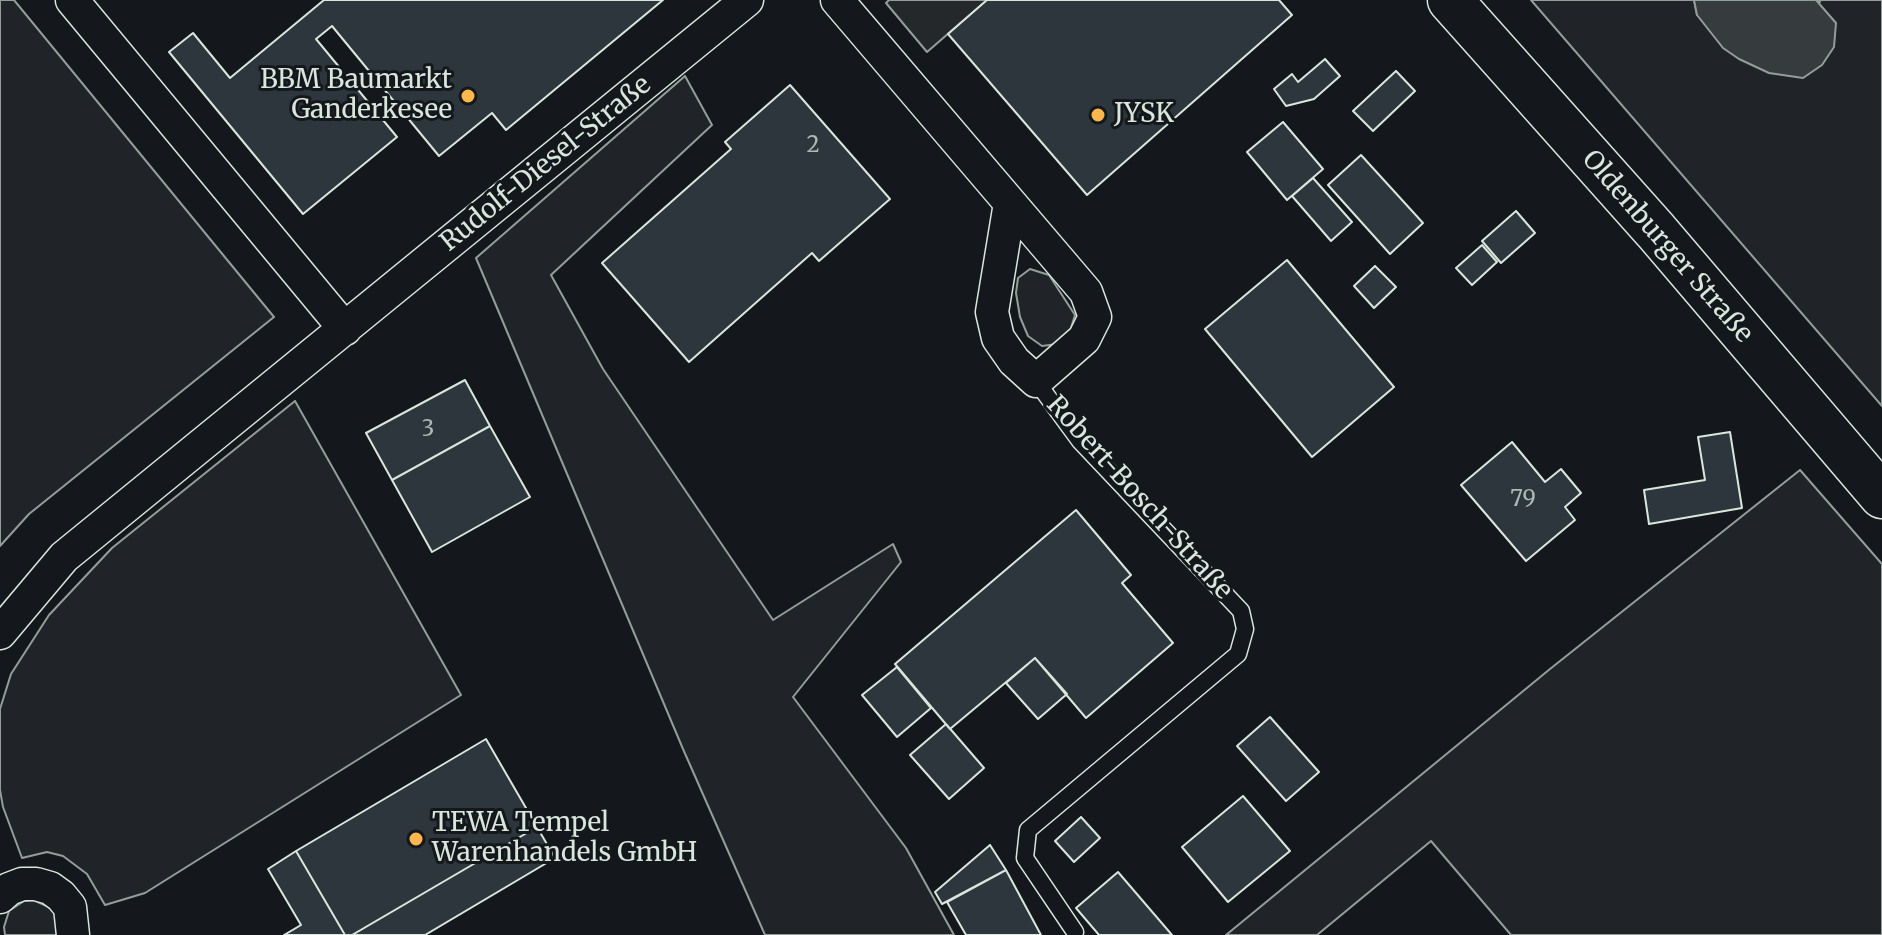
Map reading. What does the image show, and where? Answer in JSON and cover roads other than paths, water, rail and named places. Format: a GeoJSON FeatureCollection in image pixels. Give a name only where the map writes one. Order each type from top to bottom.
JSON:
{"type":"FeatureCollection","features":[{"type":"Feature","properties":{"kind":"main road","name":"Oldenburger Straße"},"geometry":{"type":"LineString","coordinates":[[1450,0],[1656,231],[1882,496]]}},
{"type":"Feature","properties":{"kind":"street"},"geometry":{"type":"LineString","coordinates":[[72,0],[345,329]]}},
{"type":"Feature","properties":{"kind":"street","name":"Rudolf-Diesel-Straße"},"geometry":{"type":"LineString","coordinates":[[0,633],[64,557],[747,0]]}},
{"type":"Feature","properties":{"kind":"street","name":"Robert-Bosch-Straße"},"geometry":{"type":"LineString","coordinates":[[837,0],[1086,292],[1095,317],[1084,339],[1036,381],[1014,361],[998,338],[992,312],[1010,203]]}},
{"type":"Feature","properties":{"kind":"street"},"geometry":{"type":"LineString","coordinates":[[3,884],[36,884],[50,888],[61,896],[70,907],[73,935]]}},
{"type":"Feature","properties":{"kind":"lane","name":"Robert-Bosch-Straße"},"geometry":{"type":"LineString","coordinates":[[1036,381],[1080,441],[1241,611],[1245,629],[1238,654],[1028,830],[1025,858],[1075,932]]}},
{"type":"Feature","properties":{"kind":"place","name":"BBM Baumarkt Ganderkesee"},"geometry":{"type":"Point","coordinates":[468,96]}},
{"type":"Feature","properties":{"kind":"place","name":"JYSK"},"geometry":{"type":"Point","coordinates":[1098,115]}},
{"type":"Feature","properties":{"kind":"place","name":"TEWA Tempel Warenhandels GmbH"},"geometry":{"type":"Point","coordinates":[416,839]}}]}
